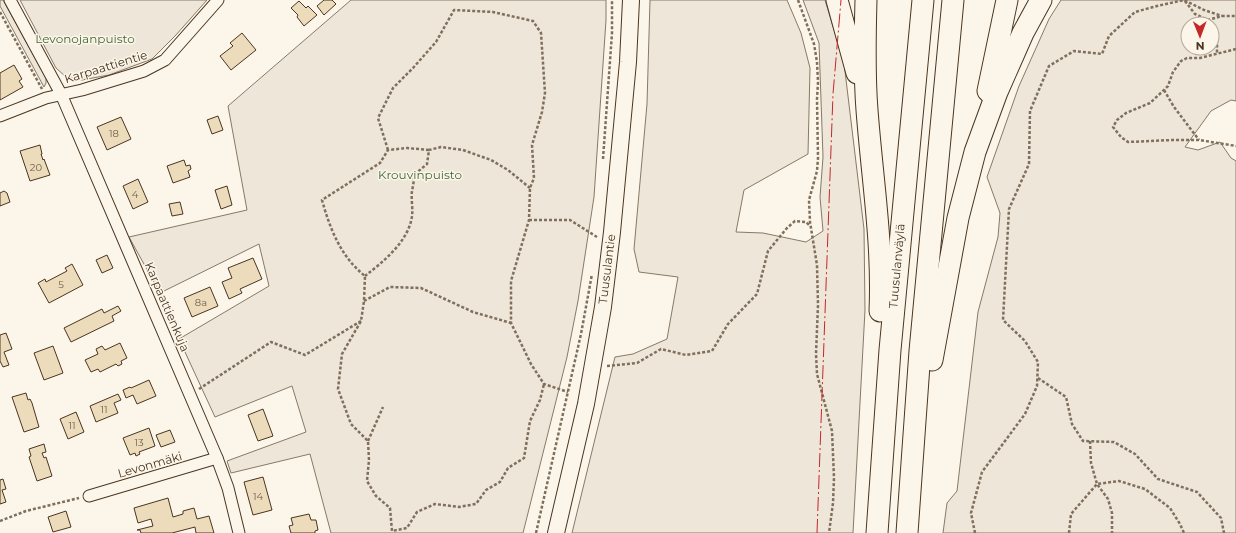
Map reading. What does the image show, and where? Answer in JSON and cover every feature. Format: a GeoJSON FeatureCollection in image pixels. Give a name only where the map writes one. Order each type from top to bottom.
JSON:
{"type":"FeatureCollection","features":[{"type":"Feature","properties":{"kind":"highway"},"geometry":{"type":"LineString","coordinates":[[837,0],[867,109]]}},
{"type":"Feature","properties":{"kind":"highway"},"geometry":{"type":"LineString","coordinates":[[866,0],[865,42],[867,109],[877,213],[881,280],[879,339],[882,462]]}},
{"type":"Feature","properties":{"kind":"highway","name":"Tuusulanväylä"},"geometry":{"type":"LineString","coordinates":[[877,533],[890,350],[923,0]]}},
{"type":"Feature","properties":{"kind":"highway"},"geometry":{"type":"LineString","coordinates":[[908,533],[920,351],[952,0]]}},
{"type":"Feature","properties":{"kind":"highway"},"geometry":{"type":"LineString","coordinates":[[912,473],[958,218],[975,152],[1007,0]]}},
{"type":"Feature","properties":{"kind":"highway"},"geometry":{"type":"LineString","coordinates":[[975,152],[997,92],[1023,33],[1041,0]]}},
{"type":"Feature","properties":{"kind":"main road","name":"Tuusulantie"},"geometry":{"type":"LineString","coordinates":[[556,533],[586,404],[603,307],[612,232],[628,62],[631,0]]}},
{"type":"Feature","properties":{"kind":"street","name":"Karpaattienkuja"},"geometry":{"type":"LineString","coordinates":[[10,0],[61,94],[217,458],[228,488],[239,533]]}},
{"type":"Feature","properties":{"kind":"street","name":"Karpaattientie"},"geometry":{"type":"LineString","coordinates":[[0,116],[46,98],[82,90],[144,71],[165,60],[218,0]]}},
{"type":"Feature","properties":{"kind":"street","name":"Levonmäki"},"geometry":{"type":"LineString","coordinates":[[89,496],[217,458]]}},
{"type":"Feature","properties":{"kind":"path"},"geometry":{"type":"LineString","coordinates":[[603,163],[612,33],[612,0]]}},
{"type":"Feature","properties":{"kind":"path"},"geometry":{"type":"LineString","coordinates":[[798,0],[814,44],[817,62],[818,158],[817,171],[809,200],[810,226],[817,265],[817,374],[832,431],[834,497],[829,533]]}},
{"type":"Feature","properties":{"kind":"path"},"geometry":{"type":"LineString","coordinates":[[1184,0],[1194,14],[1199,16]]}},
{"type":"Feature","properties":{"kind":"path"},"geometry":{"type":"LineString","coordinates":[[974,533],[971,512],[982,472],[1025,414],[1038,386],[1038,362],[1025,341],[1003,320],[1009,209],[1029,164],[1030,111],[1049,66],[1074,51],[1102,54],[1109,36],[1135,12],[1184,0],[1204,10],[1222,16],[1236,16]]}},
{"type":"Feature","properties":{"kind":"path"},"geometry":{"type":"LineString","coordinates":[[365,276],[355,268],[340,247],[328,222],[322,200],[380,163],[388,150],[378,118],[393,88],[436,42],[454,10],[493,12],[533,21],[541,33],[544,93],[542,112],[532,146],[534,178],[530,188],[529,220],[511,280],[511,323],[531,364],[544,384],[568,392]]}},
{"type":"Feature","properties":{"kind":"path"},"geometry":{"type":"LineString","coordinates":[[1220,53],[1236,49]]}},
{"type":"Feature","properties":{"kind":"path"},"geometry":{"type":"LineString","coordinates":[[1208,56],[1200,58],[1187,58],[1181,61],[1173,72],[1168,86],[1164,90],[1150,103],[1126,113],[1117,120],[1113,127],[1121,137],[1128,142],[1199,140],[1236,146]]}},
{"type":"Feature","properties":{"kind":"path"},"geometry":{"type":"LineString","coordinates":[[1164,90],[1174,107],[1199,140]]}},
{"type":"Feature","properties":{"kind":"path"},"geometry":{"type":"LineString","coordinates":[[388,150],[407,148],[429,150],[441,147],[463,150],[491,160],[508,170],[530,188]]}},
{"type":"Feature","properties":{"kind":"path"},"geometry":{"type":"LineString","coordinates":[[365,276],[392,253],[407,232],[412,217],[412,191],[414,175],[427,164],[429,150]]}},
{"type":"Feature","properties":{"kind":"path"},"geometry":{"type":"LineString","coordinates":[[529,220],[570,220],[597,237]]}},
{"type":"Feature","properties":{"kind":"path"},"geometry":{"type":"LineString","coordinates":[[591,372],[608,366],[637,363],[661,350],[686,355],[712,352],[728,324],[757,294],[768,252],[787,228],[795,221],[806,222],[810,226]]}},
{"type":"Feature","properties":{"kind":"path"},"geometry":{"type":"LineString","coordinates":[[596,243],[597,230]]}},
{"type":"Feature","properties":{"kind":"path"},"geometry":{"type":"LineString","coordinates":[[536,533],[581,334],[592,272]]}},
{"type":"Feature","properties":{"kind":"path"},"geometry":{"type":"LineString","coordinates":[[365,276],[364,301],[361,321],[342,354],[338,389],[351,424],[368,441]]}},
{"type":"Feature","properties":{"kind":"path"},"geometry":{"type":"LineString","coordinates":[[364,301],[390,287],[421,288],[473,312],[511,323]]}},
{"type":"Feature","properties":{"kind":"path"},"geometry":{"type":"LineString","coordinates":[[190,395],[271,342],[305,355],[361,321]]}},
{"type":"Feature","properties":{"kind":"path"},"geometry":{"type":"LineString","coordinates":[[1038,378],[1066,397],[1072,424],[1083,441],[1114,442],[1135,454],[1158,479],[1197,492],[1221,518],[1224,533]]}},
{"type":"Feature","properties":{"kind":"path"},"geometry":{"type":"LineString","coordinates":[[383,407],[368,441],[369,460],[367,481],[376,496],[390,508],[392,531],[407,528],[417,512],[435,504],[459,507],[476,504],[486,490],[500,482],[508,468],[524,458],[530,420],[540,400],[544,384]]}},
{"type":"Feature","properties":{"kind":"path"},"geometry":{"type":"LineString","coordinates":[[1090,441],[1091,463],[1097,484],[1108,499],[1112,513],[1112,533]]}},
{"type":"Feature","properties":{"kind":"path"},"geometry":{"type":"LineString","coordinates":[[1069,533],[1071,514],[1097,484],[1119,481],[1145,489],[1170,508],[1184,533]]}},
{"type":"Feature","properties":{"kind":"path"},"geometry":{"type":"LineString","coordinates":[[0,521],[26,511],[89,496]]}},
{"type":"Feature","properties":{"kind":"green space"},"geometry":{"type":"Polygon","coordinates":[[[0,0],[3,0],[46,78],[44,87],[0,6],[0,0]]]}},
{"type":"Feature","properties":{"kind":"green space","name":"Levonojanpuisto"},"geometry":{"type":"Polygon","coordinates":[[[20,0],[207,0],[152,59],[109,75],[82,80],[66,77],[56,68],[20,0]]]}},
{"type":"Feature","properties":{"kind":"green space","name":"Krouvinpuisto"},"geometry":{"type":"Polygon","coordinates":[[[351,0],[606,0],[606,20],[594,197],[578,301],[567,357],[523,533],[331,533],[310,454],[231,473],[227,461],[306,432],[292,386],[215,417],[179,339],[269,286],[259,244],[160,293],[129,237],[247,210],[228,106],[351,0]]]}},
{"type":"Feature","properties":{"kind":"green space"},"geometry":{"type":"Polygon","coordinates":[[[650,0],[787,0],[801,33],[810,68],[808,154],[744,190],[736,232],[763,233],[806,242],[823,231],[820,197],[823,157],[819,43],[803,0],[825,0],[844,63],[864,229],[865,310],[853,533],[572,533],[615,357],[633,354],[667,339],[678,277],[639,272],[634,249],[647,104],[650,0]]]}},
{"type":"Feature","properties":{"kind":"green space"},"geometry":{"type":"Polygon","coordinates":[[[1061,0],[1236,0],[1236,101],[1231,100],[1211,111],[1185,147],[1198,150],[1220,142],[1231,158],[1236,161],[1236,533],[943,533],[947,503],[957,491],[978,312],[998,237],[1000,213],[987,177],[1019,86],[1049,19],[1061,0]]]}},
{"type":"Feature","properties":{"kind":"building"},"geometry":{"type":"Polygon","coordinates":[[[324,0],[332,0],[336,4],[324,15],[317,6],[324,0]]]}},
{"type":"Feature","properties":{"kind":"building"},"geometry":{"type":"Polygon","coordinates":[[[299,1],[306,8],[308,6],[317,15],[304,26],[297,17],[298,15],[291,8],[299,1]]]}},
{"type":"Feature","properties":{"kind":"building"},"geometry":{"type":"Polygon","coordinates":[[[242,33],[256,50],[231,70],[220,56],[233,46],[230,43],[242,33]]]}},
{"type":"Feature","properties":{"kind":"building"},"geometry":{"type":"Polygon","coordinates":[[[14,65],[22,79],[19,81],[23,87],[0,100],[0,73],[14,65]]]}},
{"type":"Feature","properties":{"kind":"building"},"geometry":{"type":"Polygon","coordinates":[[[218,116],[223,130],[212,134],[207,120],[218,116]]]}},
{"type":"Feature","properties":{"kind":"building"},"geometry":{"type":"Polygon","coordinates":[[[121,117],[131,139],[107,150],[97,127],[121,117]]]}},
{"type":"Feature","properties":{"kind":"building"},"geometry":{"type":"Polygon","coordinates":[[[40,145],[43,160],[44,159],[50,175],[30,181],[20,151],[40,145]]]}},
{"type":"Feature","properties":{"kind":"building"},"geometry":{"type":"Polygon","coordinates":[[[184,160],[186,166],[190,165],[191,169],[188,171],[190,177],[173,183],[167,166],[184,160]]]}},
{"type":"Feature","properties":{"kind":"building"},"geometry":{"type":"Polygon","coordinates":[[[138,179],[148,202],[133,209],[123,186],[138,179]]]}},
{"type":"Feature","properties":{"kind":"building"},"geometry":{"type":"Polygon","coordinates":[[[227,186],[232,205],[221,209],[215,190],[227,186]]]}},
{"type":"Feature","properties":{"kind":"building"},"geometry":{"type":"Polygon","coordinates":[[[4,191],[7,193],[10,202],[0,206],[0,193],[4,191]]]}},
{"type":"Feature","properties":{"kind":"building"},"geometry":{"type":"Polygon","coordinates":[[[180,202],[183,214],[172,216],[169,204],[180,202]]]}},
{"type":"Feature","properties":{"kind":"building"},"geometry":{"type":"Polygon","coordinates":[[[107,255],[113,268],[102,273],[96,260],[107,255]]]}},
{"type":"Feature","properties":{"kind":"building"},"geometry":{"type":"Polygon","coordinates":[[[253,258],[262,279],[240,289],[242,293],[229,299],[222,282],[232,278],[228,268],[253,258]]]}},
{"type":"Feature","properties":{"kind":"building"},"geometry":{"type":"Polygon","coordinates":[[[72,264],[83,285],[49,303],[38,283],[45,279],[46,282],[67,271],[65,268],[72,264]]]}},
{"type":"Feature","properties":{"kind":"building"},"geometry":{"type":"Polygon","coordinates":[[[210,287],[218,306],[192,317],[184,298],[210,287]]]}},
{"type":"Feature","properties":{"kind":"building"},"geometry":{"type":"Polygon","coordinates":[[[118,306],[121,311],[112,316],[114,321],[71,342],[64,328],[102,309],[104,313],[118,306]]]}},
{"type":"Feature","properties":{"kind":"building"},"geometry":{"type":"Polygon","coordinates":[[[6,333],[12,349],[4,352],[9,365],[3,367],[0,361],[0,335],[6,333]]]}},
{"type":"Feature","properties":{"kind":"building"},"geometry":{"type":"Polygon","coordinates":[[[120,343],[127,358],[121,361],[122,364],[118,366],[116,364],[100,372],[98,369],[91,372],[85,360],[98,354],[96,349],[102,346],[105,350],[120,343]]]}},
{"type":"Feature","properties":{"kind":"building"},"geometry":{"type":"Polygon","coordinates":[[[53,346],[63,373],[44,380],[34,353],[53,346]]]}},
{"type":"Feature","properties":{"kind":"building"},"geometry":{"type":"Polygon","coordinates":[[[149,380],[156,396],[137,404],[133,395],[126,398],[123,390],[149,380]]]}},
{"type":"Feature","properties":{"kind":"building"},"geometry":{"type":"Polygon","coordinates":[[[26,393],[28,400],[30,399],[32,403],[39,427],[24,432],[12,397],[26,393]]]}},
{"type":"Feature","properties":{"kind":"building"},"geometry":{"type":"Polygon","coordinates":[[[118,394],[121,400],[114,403],[118,413],[96,422],[90,406],[118,394]]]}},
{"type":"Feature","properties":{"kind":"building"},"geometry":{"type":"Polygon","coordinates":[[[263,409],[273,436],[258,441],[248,415],[263,409]]]}},
{"type":"Feature","properties":{"kind":"building"},"geometry":{"type":"Polygon","coordinates":[[[76,412],[84,432],[68,439],[60,419],[76,412]]]}},
{"type":"Feature","properties":{"kind":"building"},"geometry":{"type":"Polygon","coordinates":[[[149,428],[155,446],[139,452],[140,454],[136,456],[135,453],[130,455],[123,438],[149,428]]]}},
{"type":"Feature","properties":{"kind":"building"},"geometry":{"type":"Polygon","coordinates":[[[170,430],[175,442],[161,447],[156,435],[170,430]]]}},
{"type":"Feature","properties":{"kind":"building"},"geometry":{"type":"Polygon","coordinates":[[[44,444],[46,452],[42,453],[44,458],[46,457],[52,476],[37,481],[29,457],[31,456],[29,449],[44,444]]]}},
{"type":"Feature","properties":{"kind":"building"},"geometry":{"type":"Polygon","coordinates":[[[263,477],[272,510],[253,515],[244,482],[263,477]]]}},
{"type":"Feature","properties":{"kind":"building"},"geometry":{"type":"Polygon","coordinates":[[[3,479],[6,489],[2,490],[6,502],[0,504],[0,480],[3,479]]]}},
{"type":"Feature","properties":{"kind":"building"},"geometry":{"type":"Polygon","coordinates":[[[168,498],[173,517],[183,514],[183,511],[194,508],[197,519],[209,516],[214,533],[196,533],[195,527],[172,533],[141,533],[140,530],[137,530],[153,526],[151,519],[138,523],[134,508],[168,498]]]}},
{"type":"Feature","properties":{"kind":"building"},"geometry":{"type":"Polygon","coordinates":[[[66,511],[71,527],[53,532],[48,517],[66,511]]]}},
{"type":"Feature","properties":{"kind":"building"},"geometry":{"type":"Polygon","coordinates":[[[309,514],[311,520],[316,520],[318,530],[315,531],[315,533],[291,533],[289,526],[293,525],[291,518],[309,514]]]}},
{"type":"Feature","properties":{"kind":"power"},"geometry":{"type":"LineString","coordinates":[[817,533],[833,94],[841,0]]}}]}
